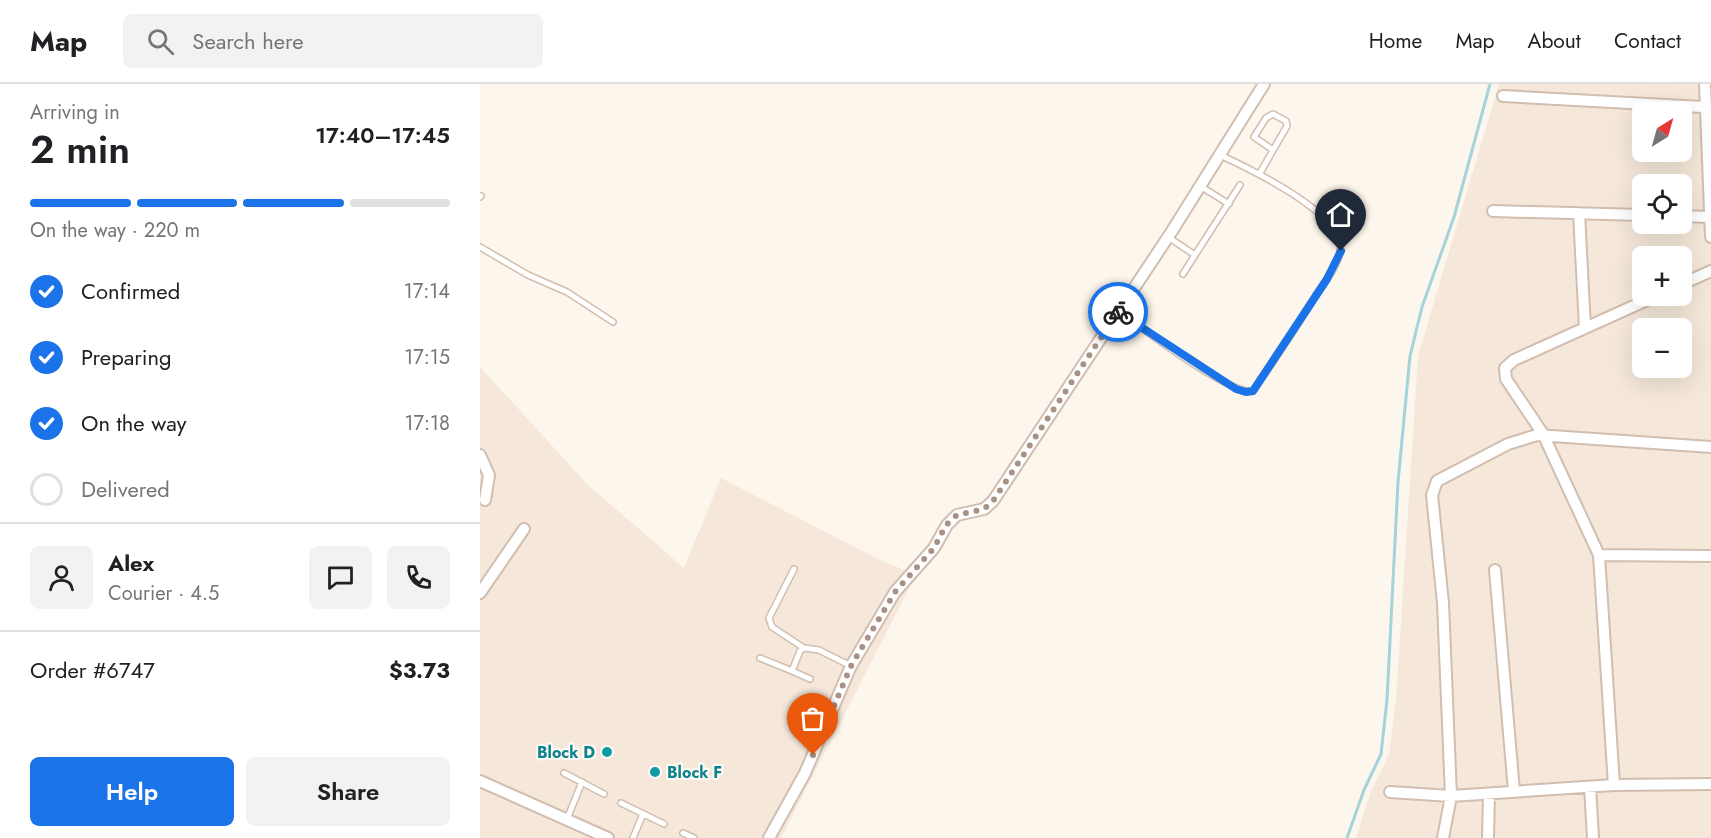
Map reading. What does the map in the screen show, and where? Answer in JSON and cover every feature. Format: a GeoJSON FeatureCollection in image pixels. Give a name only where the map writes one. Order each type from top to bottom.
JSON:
{"type":"FeatureCollection","features":[{"type":"Feature","properties":{"kind":"street"},"geometry":{"type":"LineString","coordinates":[[769,838],[805,773],[851,666],[895,592],[934,548],[946,525],[957,515],[984,509],[993,501],[1168,237],[1264,84]]}},
{"type":"Feature","properties":{"kind":"street"},"geometry":{"type":"LineString","coordinates":[[1705,84],[1703,107],[1711,237]]}},
{"type":"Feature","properties":{"kind":"street"},"geometry":{"type":"LineString","coordinates":[[1503,96],[1703,107]]}},
{"type":"Feature","properties":{"kind":"street"},"geometry":{"type":"LineString","coordinates":[[1492,211],[1632,215]]}},
{"type":"Feature","properties":{"kind":"street"},"geometry":{"type":"LineString","coordinates":[[1579,213],[1584,328]]}},
{"type":"Feature","properties":{"kind":"street"},"geometry":{"type":"LineString","coordinates":[[1692,216],[1708,217]]}},
{"type":"Feature","properties":{"kind":"street"},"geometry":{"type":"LineString","coordinates":[[1692,280],[1711,271]]}},
{"type":"Feature","properties":{"kind":"street"},"geometry":{"type":"LineString","coordinates":[[1614,785],[1599,555],[1543,434],[1506,379],[1505,368],[1514,360],[1634,306]]}},
{"type":"Feature","properties":{"kind":"street"},"geometry":{"type":"LineString","coordinates":[[1443,838],[1451,796],[1443,603],[1432,495],[1437,481],[1520,439],[1543,434],[1711,447]]}},
{"type":"Feature","properties":{"kind":"street"},"geometry":{"type":"LineString","coordinates":[[480,455],[489,476],[485,500]]}},
{"type":"Feature","properties":{"kind":"street"},"geometry":{"type":"LineString","coordinates":[[480,593],[524,529]]}},
{"type":"Feature","properties":{"kind":"street"},"geometry":{"type":"LineString","coordinates":[[1599,555],[1711,555]]}},
{"type":"Feature","properties":{"kind":"street"},"geometry":{"type":"LineString","coordinates":[[1495,570],[1514,791]]}},
{"type":"Feature","properties":{"kind":"street"},"geometry":{"type":"LineString","coordinates":[[480,781],[608,838]]}},
{"type":"Feature","properties":{"kind":"street"},"geometry":{"type":"LineString","coordinates":[[1390,792],[1451,796],[1614,785],[1711,784]]}},
{"type":"Feature","properties":{"kind":"street"},"geometry":{"type":"LineString","coordinates":[[1590,787],[1593,838]]}},
{"type":"Feature","properties":{"kind":"street"},"geometry":{"type":"LineString","coordinates":[[1488,838],[1489,794]]}},
{"type":"Feature","properties":{"kind":"lane"},"geometry":{"type":"LineString","coordinates":[[1260,173],[1287,126],[1286,121],[1273,114],[1266,118],[1254,137],[1273,150]]}},
{"type":"Feature","properties":{"kind":"lane"},"geometry":{"type":"LineString","coordinates":[[1118,311],[1226,383],[1246,392],[1253,391],[1327,279],[1341,251],[1338,236],[1312,207],[1260,173],[1219,154]]}},
{"type":"Feature","properties":{"kind":"lane"},"geometry":{"type":"LineString","coordinates":[[1183,274],[1240,185]]}},
{"type":"Feature","properties":{"kind":"lane"},"geometry":{"type":"LineString","coordinates":[[1200,186],[1229,204]]}},
{"type":"Feature","properties":{"kind":"lane"},"geometry":{"type":"LineString","coordinates":[[1168,237],[1195,255]]}},
{"type":"Feature","properties":{"kind":"lane"},"geometry":{"type":"LineString","coordinates":[[480,247],[528,275],[567,292],[613,322]]}},
{"type":"Feature","properties":{"kind":"lane"},"geometry":{"type":"LineString","coordinates":[[794,569],[769,618],[772,627],[804,648],[819,650],[851,666]]}},
{"type":"Feature","properties":{"kind":"lane"},"geometry":{"type":"LineString","coordinates":[[792,671],[800,651],[804,648]]}},
{"type":"Feature","properties":{"kind":"lane"},"geometry":{"type":"LineString","coordinates":[[760,658],[810,679]]}},
{"type":"Feature","properties":{"kind":"lane"},"geometry":{"type":"LineString","coordinates":[[564,773],[604,794]]}},
{"type":"Feature","properties":{"kind":"lane"},"geometry":{"type":"LineString","coordinates":[[567,821],[582,782]]}},
{"type":"Feature","properties":{"kind":"lane"},"geometry":{"type":"LineString","coordinates":[[621,803],[664,824]]}},
{"type":"Feature","properties":{"kind":"lane"},"geometry":{"type":"LineString","coordinates":[[633,838],[643,814]]}},
{"type":"Feature","properties":{"kind":"lane"},"geometry":{"type":"LineString","coordinates":[[683,833],[694,838]]}},
{"type":"Feature","properties":{"kind":"shaded area"},"geometry":{"type":"Polygon","coordinates":[[[1499,84],[1711,84],[1711,838],[1356,838],[1371,791],[1389,755],[1396,699],[1418,356],[1499,84]]]}},
{"type":"Feature","properties":{"kind":"shaded area"},"geometry":{"type":"Polygon","coordinates":[[[480,367],[588,485],[684,568],[721,478],[876,558],[916,575],[781,838],[480,838],[480,367]]]}},
{"type":"Feature","properties":{"kind":"waterway"},"geometry":{"type":"LineString","coordinates":[[1347,838],[1364,790],[1381,754],[1387,700],[1398,482],[1410,356],[1422,307],[1454,217],[1490,84]]}},
{"type":"Feature","properties":{"kind":"way so far"},"geometry":{"type":"LineString","coordinates":[[813,755],[851,666],[895,592],[934,548],[946,525],[957,515],[984,509],[993,501],[1118,312]]}},
{"type":"Feature","properties":{"kind":"place","name":"Block D"},"geometry":{"type":"Point","coordinates":[607,752]}},
{"type":"Feature","properties":{"kind":"place","name":"Block F"},"geometry":{"type":"Point","coordinates":[655,772]}},
{"type":"Feature","properties":{"kind":"route"},"geometry":{"type":"LineString","coordinates":[[1118,312],[1236,389],[1246,392],[1253,391],[1327,279],[1341,251]]}}]}
